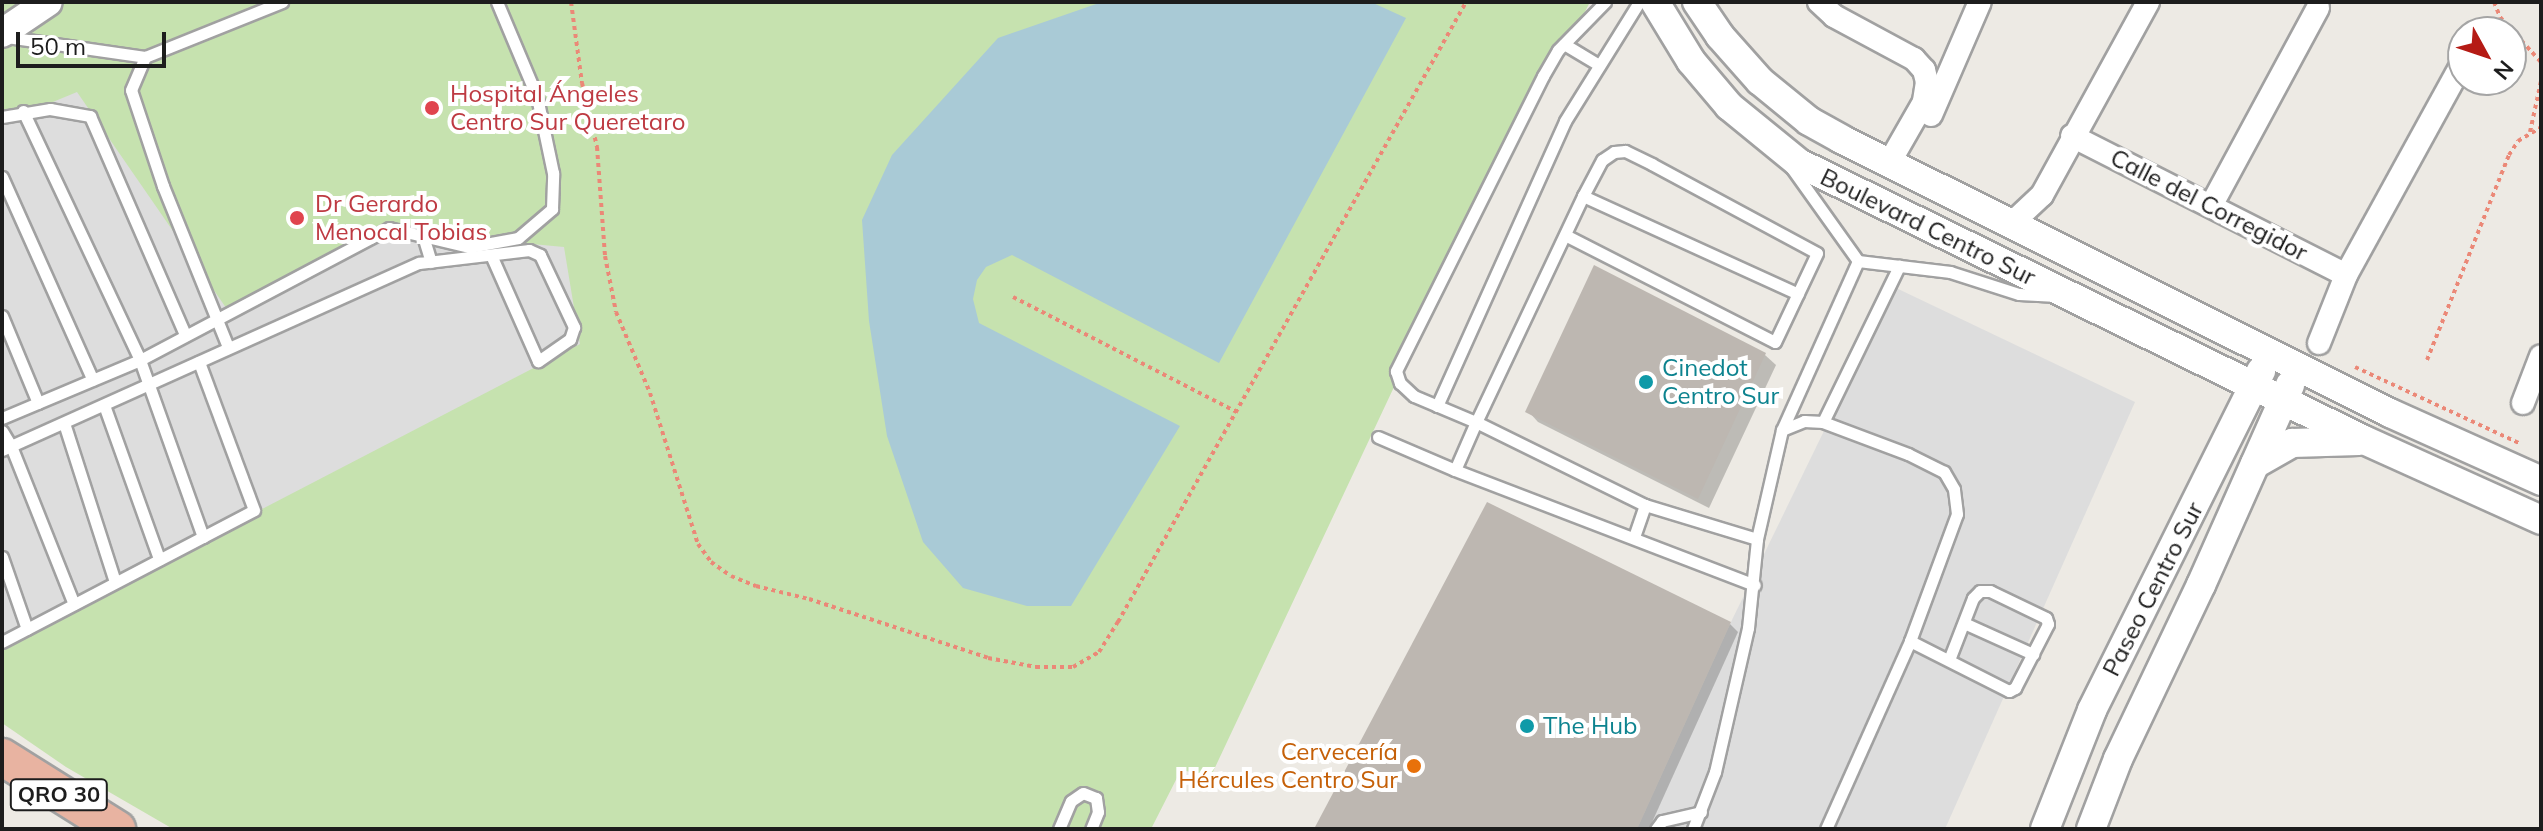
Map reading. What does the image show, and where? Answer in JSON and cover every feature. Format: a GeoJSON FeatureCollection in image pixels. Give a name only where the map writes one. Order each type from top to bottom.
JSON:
{"type":"FeatureCollection","features":[{"type":"Feature","properties":{"kind":"highway","name":"QRO 30"},"geometry":{"type":"LineString","coordinates":[[2,757],[117,829]]}},
{"type":"Feature","properties":{"kind":"street"},"geometry":{"type":"LineString","coordinates":[[2,35],[48,2]]}},
{"type":"Feature","properties":{"kind":"street","name":"Boulevard Centro Sur"},"geometry":{"type":"LineString","coordinates":[[1655,2],[1708,82],[1729,106],[1782,153],[2283,401],[2541,520]]}},
{"type":"Feature","properties":{"kind":"street","name":"Boulevard Centro Sur"},"geometry":{"type":"LineString","coordinates":[[1697,2],[1720,36],[1785,103],[1841,139],[2298,367],[2541,481]]}},
{"type":"Feature","properties":{"kind":"street"},"geometry":{"type":"LineString","coordinates":[[1819,2],[1834,16],[1914,59],[1926,75],[1924,102],[1894,166]]}},
{"type":"Feature","properties":{"kind":"street"},"geometry":{"type":"LineString","coordinates":[[1894,166],[1930,118],[1980,2]]}},
{"type":"Feature","properties":{"kind":"street"},"geometry":{"type":"LineString","coordinates":[[2011,224],[2042,195],[2148,2]]}},
{"type":"Feature","properties":{"kind":"street"},"geometry":{"type":"LineString","coordinates":[[2212,204],[2318,8]]}},
{"type":"Feature","properties":{"kind":"street"},"geometry":{"type":"LineString","coordinates":[[2319,343],[2346,275],[2447,91]]}},
{"type":"Feature","properties":{"kind":"street","name":"Calle del Corregidor"},"geometry":{"type":"LineString","coordinates":[[2072,136],[2212,204],[2346,275]]}},
{"type":"Feature","properties":{"kind":"street"},"geometry":{"type":"LineString","coordinates":[[2041,239],[2042,195]]}},
{"type":"Feature","properties":{"kind":"street","name":"Paseo Centro Sur"},"geometry":{"type":"LineString","coordinates":[[2045,829],[2092,710],[2270,353]]}},
{"type":"Feature","properties":{"kind":"street"},"geometry":{"type":"LineString","coordinates":[[2523,403],[2539,365]]}},
{"type":"Feature","properties":{"kind":"street","name":"Paseo Centro Sur"},"geometry":{"type":"LineString","coordinates":[[2091,829],[2118,759],[2298,367]]}},
{"type":"Feature","properties":{"kind":"street"},"geometry":{"type":"LineString","coordinates":[[2237,421],[2255,423],[2269,431]]}},
{"type":"Feature","properties":{"kind":"street"},"geometry":{"type":"LineString","coordinates":[[2255,464],[2292,443],[2364,440]]}},
{"type":"Feature","properties":{"kind":"lane"},"geometry":{"type":"LineString","coordinates":[[2,35],[145,57],[282,2]]}},
{"type":"Feature","properties":{"kind":"lane"},"geometry":{"type":"LineString","coordinates":[[2,418],[140,360],[389,228],[469,247],[518,238],[552,209],[553,173],[537,97],[497,2]]}},
{"type":"Feature","properties":{"kind":"lane"},"geometry":{"type":"LineString","coordinates":[[1605,2],[1564,44],[1543,76],[1396,371],[1400,383],[1414,396],[1476,422],[1645,505],[1757,539]]}},
{"type":"Feature","properties":{"kind":"lane"},"geometry":{"type":"LineString","coordinates":[[1437,406],[1565,121],[1639,2]]}},
{"type":"Feature","properties":{"kind":"lane"},"geometry":{"type":"LineString","coordinates":[[1564,44],[1599,65]]}},
{"type":"Feature","properties":{"kind":"lane"},"geometry":{"type":"LineString","coordinates":[[145,57],[131,90],[163,186],[219,318],[228,347]]}},
{"type":"Feature","properties":{"kind":"lane"},"geometry":{"type":"LineString","coordinates":[[2,117],[23,111],[50,109],[90,116],[185,334]]}},
{"type":"Feature","properties":{"kind":"lane"},"geometry":{"type":"LineString","coordinates":[[23,111],[140,360],[203,537]]}},
{"type":"Feature","properties":{"kind":"lane"},"geometry":{"type":"LineString","coordinates":[[1455,470],[1567,236],[1583,196],[1602,160],[1614,152],[1625,151],[1817,253],[1775,342],[1567,236]]}},
{"type":"Feature","properties":{"kind":"lane"},"geometry":{"type":"LineString","coordinates":[[1782,153],[1858,261],[1950,272],[2019,294],[2073,298]]}},
{"type":"Feature","properties":{"kind":"lane"},"geometry":{"type":"LineString","coordinates":[[2,177],[93,380]]}},
{"type":"Feature","properties":{"kind":"lane"},"geometry":{"type":"LineString","coordinates":[[1583,196],[1798,294]]}},
{"type":"Feature","properties":{"kind":"lane"},"geometry":{"type":"LineString","coordinates":[[423,236],[431,262]]}},
{"type":"Feature","properties":{"kind":"lane"},"geometry":{"type":"LineString","coordinates":[[7,448],[419,263],[529,250],[540,255],[574,327],[570,339],[538,361],[491,255]]}},
{"type":"Feature","properties":{"kind":"lane"},"geometry":{"type":"LineString","coordinates":[[1693,829],[1715,772],[1755,585],[1757,539],[1782,430],[1858,261]]}},
{"type":"Feature","properties":{"kind":"lane"},"geometry":{"type":"LineString","coordinates":[[1823,422],[1899,266]]}},
{"type":"Feature","properties":{"kind":"lane"},"geometry":{"type":"LineString","coordinates":[[2,316],[38,403]]}},
{"type":"Feature","properties":{"kind":"lane"},"geometry":{"type":"LineString","coordinates":[[2,642],[254,510],[199,362]]}},
{"type":"Feature","properties":{"kind":"lane"},"geometry":{"type":"LineString","coordinates":[[104,405],[159,559]]}},
{"type":"Feature","properties":{"kind":"lane"},"geometry":{"type":"LineString","coordinates":[[1782,430],[1804,421],[1823,422],[1908,454],[1944,472],[1954,489],[1957,514],[1910,641],[1826,829]]}},
{"type":"Feature","properties":{"kind":"lane"},"geometry":{"type":"LineString","coordinates":[[64,423],[115,582]]}},
{"type":"Feature","properties":{"kind":"lane"},"geometry":{"type":"LineString","coordinates":[[2,431],[74,604]]}},
{"type":"Feature","properties":{"kind":"lane"},"geometry":{"type":"LineString","coordinates":[[1378,437],[1455,470],[1755,585]]}},
{"type":"Feature","properties":{"kind":"lane"},"geometry":{"type":"LineString","coordinates":[[1634,537],[1645,505]]}},
{"type":"Feature","properties":{"kind":"lane"},"geometry":{"type":"LineString","coordinates":[[2,557],[27,629]]}},
{"type":"Feature","properties":{"kind":"lane"},"geometry":{"type":"LineString","coordinates":[[1910,641],[2009,691],[2015,688],[2033,654],[2048,624],[2046,618],[1990,591],[1980,591],[1973,598],[1949,660]]}},
{"type":"Feature","properties":{"kind":"lane"},"geometry":{"type":"LineString","coordinates":[[1964,623],[2033,654]]}},
{"type":"Feature","properties":{"kind":"lane"},"geometry":{"type":"LineString","coordinates":[[1059,829],[1071,801],[1083,793],[1096,798],[1098,812],[1091,829]]}},
{"type":"Feature","properties":{"kind":"lane"},"geometry":{"type":"LineString","coordinates":[[1656,829],[1662,821],[1701,812]]}},
{"type":"Feature","properties":{"kind":"path"},"geometry":{"type":"LineString","coordinates":[[571,2],[582,83],[597,147],[605,256],[616,312],[663,431],[698,544],[711,562],[731,576],[988,658],[1036,667],[1073,667],[1099,652],[1106,642],[1466,2]]}},
{"type":"Feature","properties":{"kind":"path"},"geometry":{"type":"LineString","coordinates":[[2494,2],[2500,17],[2541,62]]}},
{"type":"Feature","properties":{"kind":"path"},"geometry":{"type":"LineString","coordinates":[[2530,132],[2541,81]]}},
{"type":"Feature","properties":{"kind":"path"},"geometry":{"type":"LineString","coordinates":[[2427,360],[2499,175],[2509,155],[2530,132],[2541,127]]}},
{"type":"Feature","properties":{"kind":"path"},"geometry":{"type":"LineString","coordinates":[[1013,297],[1237,412]]}},
{"type":"Feature","properties":{"kind":"path"},"geometry":{"type":"LineString","coordinates":[[2348,363],[2527,446]]}},
{"type":"Feature","properties":{"kind":"green space"},"geometry":{"type":"Polygon","coordinates":[[[2,2],[1590,2],[1418,336],[1211,776],[1181,770],[1151,829],[173,829],[66,767],[2,723],[2,2]]]}},
{"type":"Feature","properties":{"kind":"shaded area"},"geometry":{"type":"Polygon","coordinates":[[[77,92],[231,315],[391,231],[564,247],[580,344],[2,644],[2,123],[77,92]]]}},
{"type":"Feature","properties":{"kind":"shaded area"},"geometry":{"type":"Polygon","coordinates":[[[1894,287],[2135,402],[1945,829],[1637,829],[1731,622],[1894,287]]]}},
{"type":"Feature","properties":{"kind":"water"},"geometry":{"type":"Polygon","coordinates":[[[1102,2],[1371,2],[1406,18],[1219,363],[1012,255],[986,267],[977,280],[973,299],[979,323],[1180,426],[1071,606],[1027,606],[963,588],[923,542],[887,436],[869,321],[862,220],[892,155],[998,38],[1102,2]]]}},
{"type":"Feature","properties":{"kind":"building","name":"Cinedot Centro Sur"},"geometry":{"type":"Polygon","coordinates":[[[1594,265],[1766,353],[1698,499],[1525,412],[1594,265]]]}},
{"type":"Feature","properties":{"kind":"building","name":"The Hub"},"geometry":{"type":"Polygon","coordinates":[[[1487,502],[1731,622],[1637,829],[1314,829],[1487,502]]]}},
{"type":"Feature","properties":{"kind":"place","name":"Hospital Ángeles Centro Sur Queretaro"},"geometry":{"type":"Point","coordinates":[432,108]}},
{"type":"Feature","properties":{"kind":"place","name":"Dr Gerardo Menocal Tobias"},"geometry":{"type":"Point","coordinates":[297,218]}},
{"type":"Feature","properties":{"kind":"place","name":"Cinedot Centro Sur"},"geometry":{"type":"Point","coordinates":[1646,382]}},
{"type":"Feature","properties":{"kind":"place","name":"The Hub"},"geometry":{"type":"Point","coordinates":[1527,726]}},
{"type":"Feature","properties":{"kind":"place","name":"Cervecería Hércules Centro Sur"},"geometry":{"type":"Point","coordinates":[1414,766]}}]}
